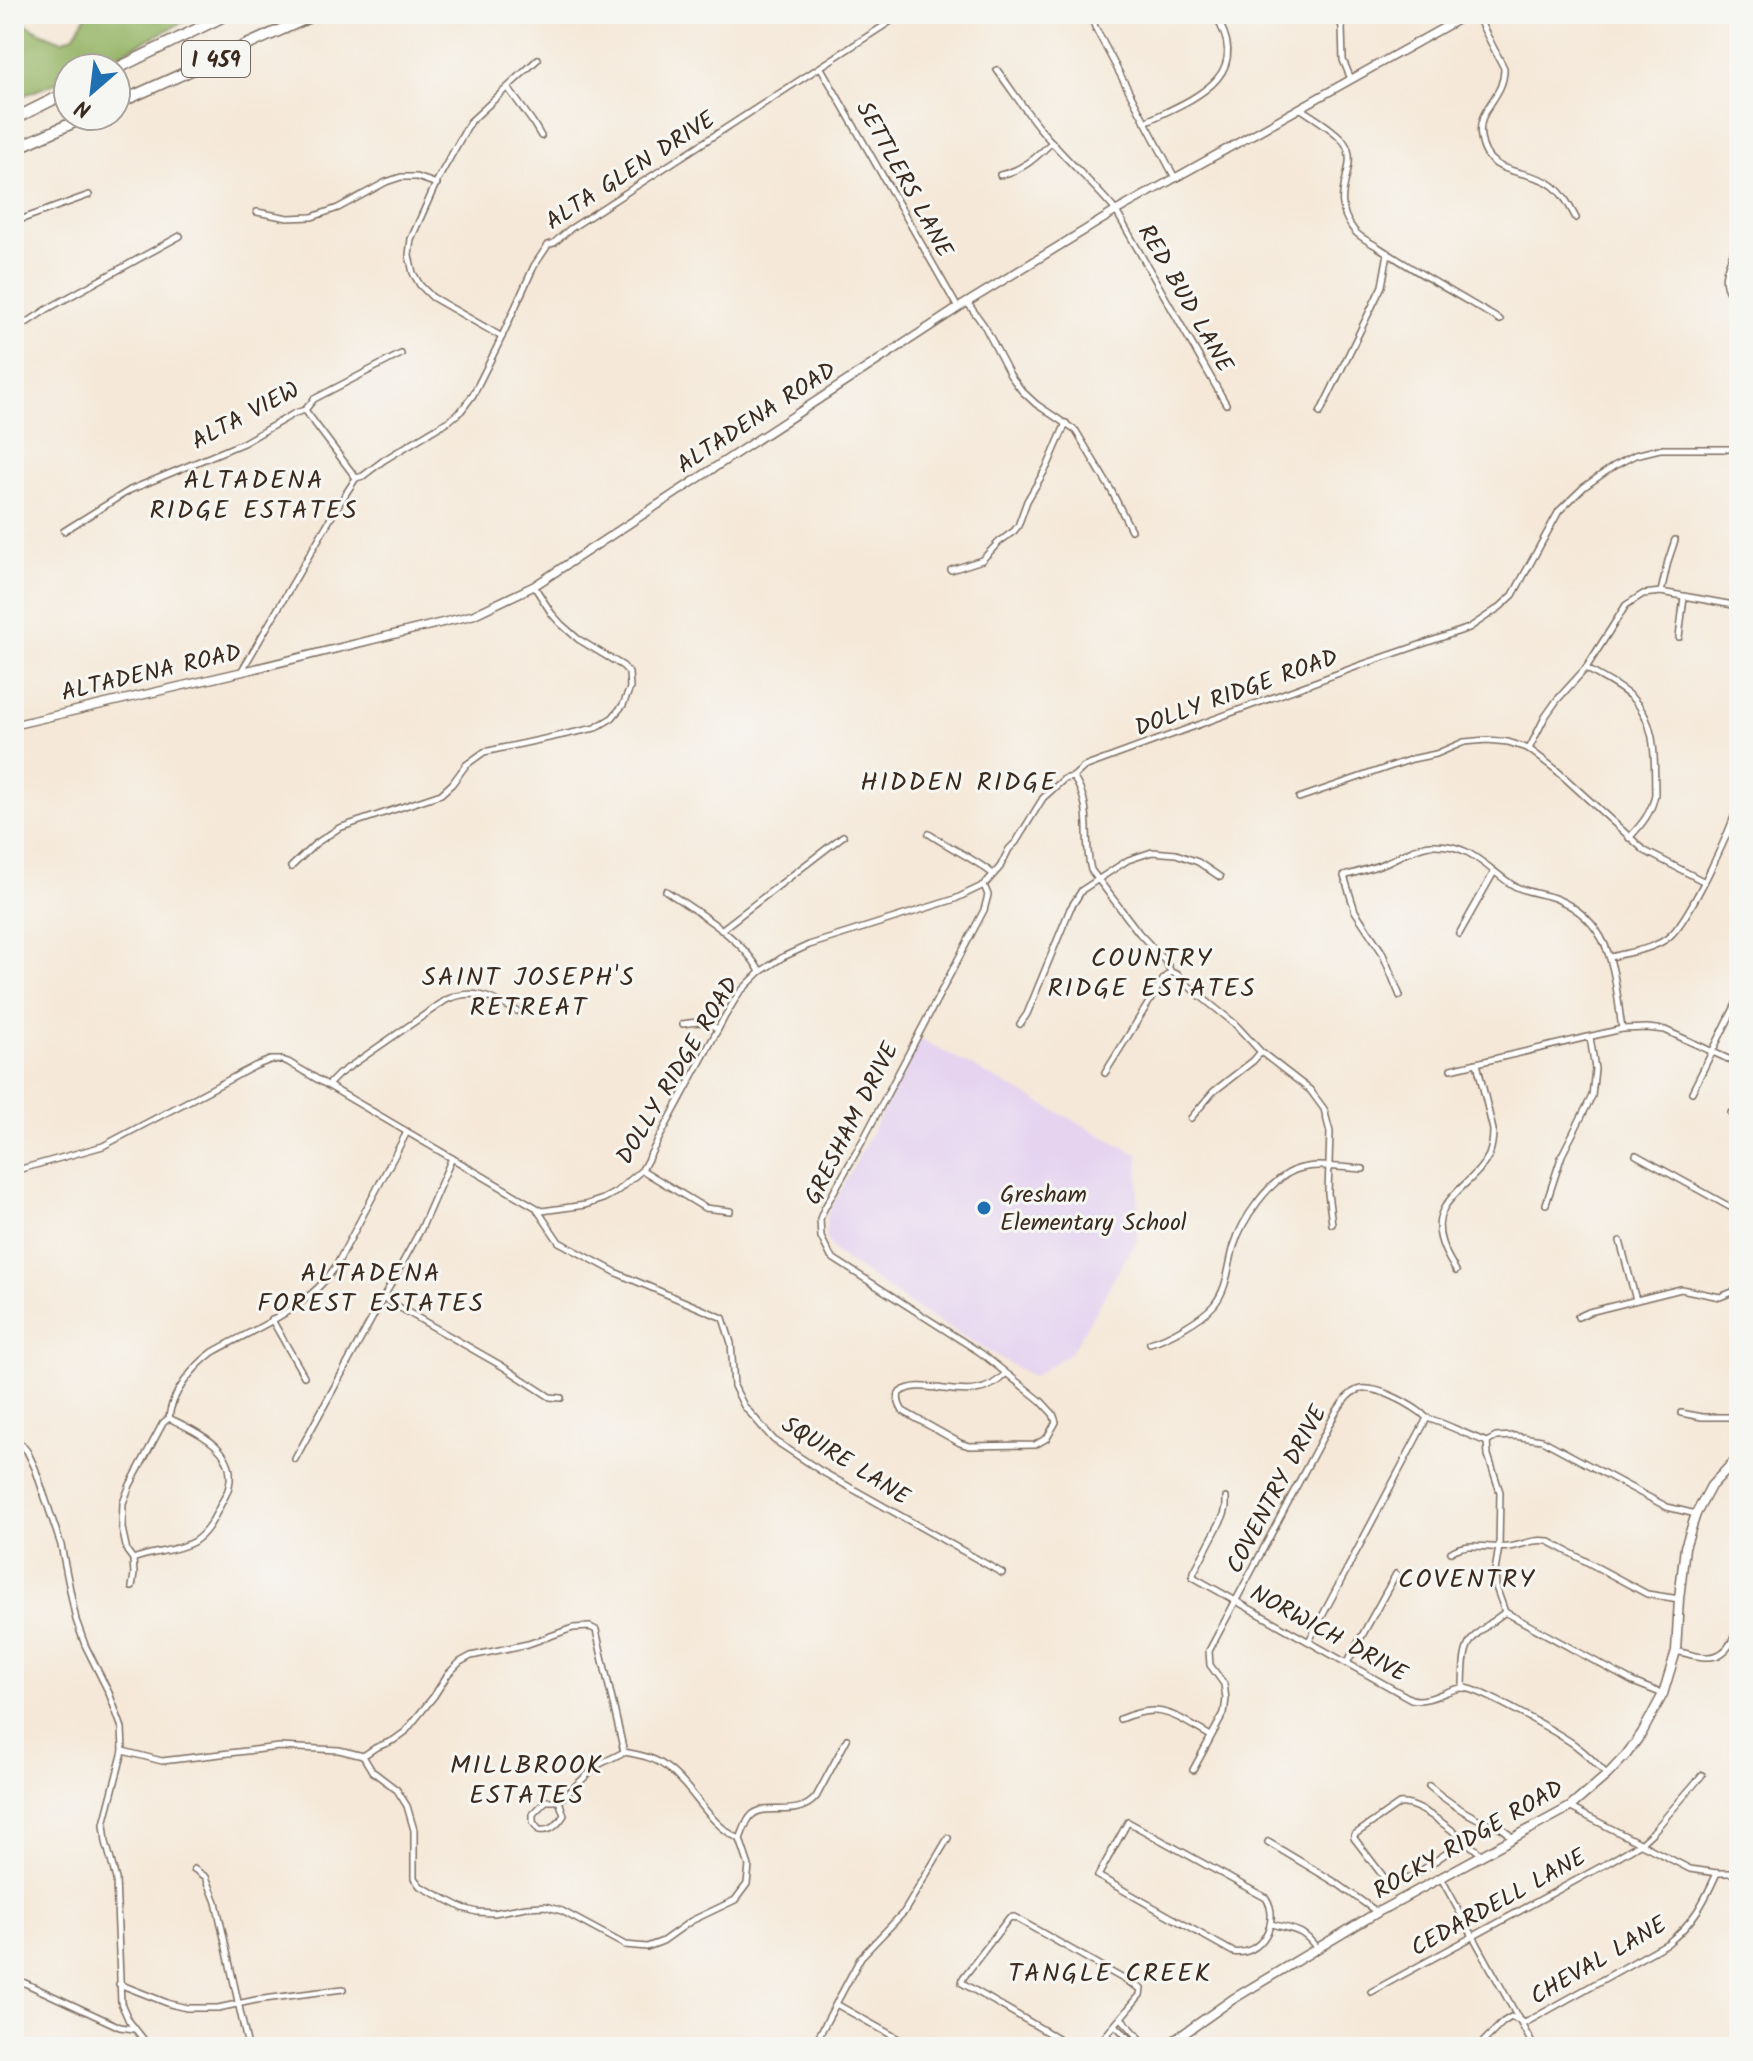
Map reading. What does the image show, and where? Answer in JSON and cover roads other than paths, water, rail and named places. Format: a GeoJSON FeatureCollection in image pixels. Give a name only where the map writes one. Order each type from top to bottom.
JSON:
{"type":"FeatureCollection","features":[{"type":"Feature","properties":{"kind":"highway","name":"I 459"},"geometry":{"type":"LineString","coordinates":[[132,61],[228,14]]}},
{"type":"Feature","properties":{"kind":"highway","name":"I 459"},"geometry":{"type":"LineString","coordinates":[[132,97],[316,14]]}},
{"type":"Feature","properties":{"kind":"highway"},"geometry":{"type":"LineString","coordinates":[[14,119],[52,100]]}},
{"type":"Feature","properties":{"kind":"highway"},"geometry":{"type":"LineString","coordinates":[[14,149],[52,132]]}},
{"type":"Feature","properties":{"kind":"main road","name":"ROCKY RIDGE ROAD"},"geometry":{"type":"LineString","coordinates":[[1165,2047],[1233,1999],[1378,1912],[1570,1807],[1607,1775],[1642,1733],[1663,1694],[1676,1651],[1685,1547],[1696,1514],[1711,1486],[1739,1456]]}},
{"type":"Feature","properties":{"kind":"street","name":"ALTA GLEN DRIVE"},"geometry":{"type":"LineString","coordinates":[[241,672],[356,478],[450,420],[473,395],[534,266],[548,245],[902,14]]}},
{"type":"Feature","properties":{"kind":"street"},"geometry":{"type":"LineString","coordinates":[[1091,14],[1175,178]]}},
{"type":"Feature","properties":{"kind":"street"},"geometry":{"type":"LineString","coordinates":[[1145,122],[1199,94],[1214,83],[1223,71],[1229,58],[1227,42],[1222,25],[1214,14]]}},
{"type":"Feature","properties":{"kind":"street"},"geometry":{"type":"LineString","coordinates":[[1337,14],[1342,27],[1343,60],[1351,79]]}},
{"type":"Feature","properties":{"kind":"street","name":"ALTADENA ROAD"},"geometry":{"type":"LineString","coordinates":[[14,725],[473,615],[534,586],[967,302],[1116,211],[1468,14]]}},
{"type":"Feature","properties":{"kind":"street"},"geometry":{"type":"LineString","coordinates":[[1476,14],[1504,68],[1505,78],[1499,94],[1481,120],[1480,135],[1484,149],[1497,165],[1550,183],[1563,195],[1576,218]]}},
{"type":"Feature","properties":{"kind":"street"},"geometry":{"type":"LineString","coordinates":[[502,337],[432,297],[420,285],[413,273],[409,255],[411,239],[470,122],[538,59]]}},
{"type":"Feature","properties":{"kind":"street","name":"SETTLERS LANE"},"geometry":{"type":"LineString","coordinates":[[821,68],[958,308]]}},
{"type":"Feature","properties":{"kind":"street","name":"RED BUD LANE"},"geometry":{"type":"LineString","coordinates":[[997,70],[1052,142],[1116,211],[1226,404]]}},
{"type":"Feature","properties":{"kind":"street"},"geometry":{"type":"LineString","coordinates":[[508,88],[541,136]]}},
{"type":"Feature","properties":{"kind":"street"},"geometry":{"type":"LineString","coordinates":[[1300,108],[1343,139],[1348,149],[1350,162],[1341,191],[1343,210],[1354,231],[1500,320]]}},
{"type":"Feature","properties":{"kind":"street"},"geometry":{"type":"LineString","coordinates":[[1000,175],[1025,166],[1052,142]]}},
{"type":"Feature","properties":{"kind":"street"},"geometry":{"type":"LineString","coordinates":[[257,212],[288,218],[312,217],[338,208],[401,177],[417,177],[437,184]]}},
{"type":"Feature","properties":{"kind":"street"},"geometry":{"type":"LineString","coordinates":[[14,222],[89,195]]}},
{"type":"Feature","properties":{"kind":"street"},"geometry":{"type":"LineString","coordinates":[[14,331],[49,308],[180,236]]}},
{"type":"Feature","properties":{"kind":"street"},"geometry":{"type":"LineString","coordinates":[[1739,241],[1724,282],[1728,292],[1739,302]]}},
{"type":"Feature","properties":{"kind":"street"},"geometry":{"type":"LineString","coordinates":[[1320,413],[1382,286],[1388,253]]}},
{"type":"Feature","properties":{"kind":"street"},"geometry":{"type":"LineString","coordinates":[[967,302],[1022,391],[1076,431],[1087,446],[1131,530]]}},
{"type":"Feature","properties":{"kind":"street","name":"ALTA VIEW"},"geometry":{"type":"LineString","coordinates":[[64,531],[130,490],[243,443],[305,410],[314,399],[401,354]]}},
{"type":"Feature","properties":{"kind":"street"},"geometry":{"type":"LineString","coordinates":[[305,410],[356,478]]}},
{"type":"Feature","properties":{"kind":"street"},"geometry":{"type":"LineString","coordinates":[[951,570],[982,560],[1018,526],[1027,501],[1048,465],[1066,423]]}},
{"type":"Feature","properties":{"kind":"street","name":"DOLLY RIDGE ROAD"},"geometry":{"type":"LineString","coordinates":[[534,1207],[542,1211],[585,1205],[616,1192],[642,1170],[739,993],[760,972],[809,945],[955,899],[984,885],[1000,867],[1043,798],[1064,779],[1113,756],[1469,628],[1513,595],[1559,511],[1584,487],[1614,466],[1635,455],[1660,449],[1739,449]]}},
{"type":"Feature","properties":{"kind":"street"},"geometry":{"type":"LineString","coordinates":[[1661,592],[1675,540]]}},
{"type":"Feature","properties":{"kind":"street"},"geometry":{"type":"LineString","coordinates":[[291,867],[315,844],[339,828],[441,794],[466,765],[484,752],[595,728],[612,718],[623,705],[630,688],[629,673],[561,624],[534,586]]}},
{"type":"Feature","properties":{"kind":"street"},"geometry":{"type":"LineString","coordinates":[[1529,749],[1551,708],[1586,668],[1626,605],[1643,594],[1661,592],[1739,606]]}},
{"type":"Feature","properties":{"kind":"street"},"geometry":{"type":"LineString","coordinates":[[1679,637],[1684,597]]}},
{"type":"Feature","properties":{"kind":"street"},"geometry":{"type":"LineString","coordinates":[[1586,668],[1632,697],[1645,714],[1652,732],[1654,802],[1646,819],[1629,838]]}},
{"type":"Feature","properties":{"kind":"street"},"geometry":{"type":"LineString","coordinates":[[1299,798],[1464,742],[1508,742],[1529,749],[1555,769],[1645,851],[1703,881]]}},
{"type":"Feature","properties":{"kind":"street"},"geometry":{"type":"LineString","coordinates":[[1073,777],[1086,804],[1091,870],[1171,972],[1234,1023],[1261,1052],[1310,1090],[1324,1109],[1330,1132],[1328,1193],[1332,1224]]}},
{"type":"Feature","properties":{"kind":"street"},"geometry":{"type":"LineString","coordinates":[[1611,957],[1658,944],[1670,936],[1683,920],[1739,802]]}},
{"type":"Feature","properties":{"kind":"street"},"geometry":{"type":"LineString","coordinates":[[929,834],[993,874]]}},
{"type":"Feature","properties":{"kind":"street"},"geometry":{"type":"LineString","coordinates":[[721,930],[843,836]]}},
{"type":"Feature","properties":{"kind":"street"},"geometry":{"type":"LineString","coordinates":[[1400,996],[1382,952],[1355,911],[1344,876],[1383,864],[1427,845],[1450,845],[1474,855],[1515,887],[1557,899],[1576,909],[1597,929],[1611,957],[1622,1029]]}},
{"type":"Feature","properties":{"kind":"street"},"geometry":{"type":"LineString","coordinates":[[1020,1024],[1027,1014],[1070,909],[1082,890],[1128,860],[1152,852],[1176,854],[1198,862],[1220,877]]}},
{"type":"Feature","properties":{"kind":"street"},"geometry":{"type":"LineString","coordinates":[[1459,934],[1494,872]]}},
{"type":"Feature","properties":{"kind":"street","name":"GRESHAM DRIVE"},"geometry":{"type":"LineString","coordinates":[[984,885],[988,895],[984,910],[824,1209],[820,1228],[831,1257],[952,1333],[1006,1373],[1041,1401],[1056,1422],[1047,1438],[1035,1445],[969,1446],[903,1411],[899,1406],[899,1393],[909,1387],[981,1389],[999,1381],[1006,1373]]}},
{"type":"Feature","properties":{"kind":"street"},"geometry":{"type":"LineString","coordinates":[[666,891],[721,930],[755,963],[760,972]]}},
{"type":"Feature","properties":{"kind":"street"},"geometry":{"type":"LineString","coordinates":[[1105,1073],[1164,978],[1171,972]]}},
{"type":"Feature","properties":{"kind":"street"},"geometry":{"type":"LineString","coordinates":[[328,1085],[339,1074],[446,1000],[458,995],[483,995],[517,1011]]}},
{"type":"Feature","properties":{"kind":"street"},"geometry":{"type":"LineString","coordinates":[[1692,1092],[1739,998]]}},
{"type":"Feature","properties":{"kind":"street"},"geometry":{"type":"LineString","coordinates":[[683,1024],[698,1021],[718,1029]]}},
{"type":"Feature","properties":{"kind":"street"},"geometry":{"type":"LineString","coordinates":[[1451,1069],[1622,1029],[1647,1028],[1665,1030],[1739,1064]]}},
{"type":"Feature","properties":{"kind":"street"},"geometry":{"type":"LineString","coordinates":[[1546,1204],[1562,1155],[1592,1096],[1595,1069],[1590,1037]]}},
{"type":"Feature","properties":{"kind":"street"},"geometry":{"type":"LineString","coordinates":[[1191,1118],[1213,1092],[1261,1052]]}},
{"type":"Feature","properties":{"kind":"street"},"geometry":{"type":"LineString","coordinates":[[14,1171],[103,1146],[255,1066],[270,1060],[282,1060],[534,1207]]}},
{"type":"Feature","properties":{"kind":"street"},"geometry":{"type":"LineString","coordinates":[[1456,1271],[1442,1246],[1439,1222],[1442,1211],[1449,1198],[1483,1165],[1493,1140],[1477,1063]]}},
{"type":"Feature","properties":{"kind":"street"},"geometry":{"type":"LineString","coordinates":[[1731,1113],[1739,1115]]}},
{"type":"Feature","properties":{"kind":"street"},"geometry":{"type":"LineString","coordinates":[[169,1418],[169,1410],[189,1373],[200,1361],[309,1298],[326,1281],[407,1132]]}},
{"type":"Feature","properties":{"kind":"street"},"geometry":{"type":"LineString","coordinates":[[1636,1155],[1739,1212]]}},
{"type":"Feature","properties":{"kind":"street"},"geometry":{"type":"LineString","coordinates":[[295,1459],[421,1229],[452,1158]]}},
{"type":"Feature","properties":{"kind":"street"},"geometry":{"type":"LineString","coordinates":[[1150,1343],[1201,1316],[1214,1304],[1226,1282],[1234,1245],[1243,1226],[1264,1194],[1287,1175],[1310,1167],[1363,1169]]}},
{"type":"Feature","properties":{"kind":"street"},"geometry":{"type":"LineString","coordinates":[[642,1170],[705,1208],[730,1211]]}},
{"type":"Feature","properties":{"kind":"street","name":"SQUIRE LANE"},"geometry":{"type":"LineString","coordinates":[[534,1207],[559,1242],[619,1274],[723,1318],[731,1343],[734,1386],[744,1406],[774,1440],[821,1471],[1002,1573]]}},
{"type":"Feature","properties":{"kind":"street"},"geometry":{"type":"LineString","coordinates":[[1620,1241],[1636,1300]]}},
{"type":"Feature","properties":{"kind":"street"},"geometry":{"type":"LineString","coordinates":[[1578,1317],[1681,1289],[1720,1297],[1739,1287]]}},
{"type":"Feature","properties":{"kind":"street"},"geometry":{"type":"LineString","coordinates":[[383,1298],[550,1397],[561,1398]]}},
{"type":"Feature","properties":{"kind":"street"},"geometry":{"type":"LineString","coordinates":[[272,1320],[304,1376]]}},
{"type":"Feature","properties":{"kind":"street","name":"COVENTRY DRIVE"},"geometry":{"type":"LineString","coordinates":[[1193,1770],[1224,1713],[1226,1699],[1224,1684],[1210,1665],[1209,1651],[1336,1412],[1356,1391],[1366,1388],[1377,1390],[1427,1418],[1487,1442],[1496,1437],[1514,1436],[1542,1440],[1667,1507],[1696,1514]]}},
{"type":"Feature","properties":{"kind":"street"},"geometry":{"type":"LineString","coordinates":[[1681,1413],[1702,1417],[1739,1417]]}},
{"type":"Feature","properties":{"kind":"street"},"geometry":{"type":"LineString","coordinates":[[132,1587],[133,1559],[127,1551],[122,1528],[123,1503],[150,1446],[169,1418]]}},
{"type":"Feature","properties":{"kind":"street"},"geometry":{"type":"LineString","coordinates":[[133,1559],[194,1542],[210,1527],[229,1486],[227,1459],[219,1448],[206,1437],[169,1418]]}},
{"type":"Feature","properties":{"kind":"street"},"geometry":{"type":"LineString","coordinates":[[1309,1641],[1427,1418]]}},
{"type":"Feature","properties":{"kind":"street"},"geometry":{"type":"LineString","coordinates":[[14,1436],[27,1451],[38,1479],[61,1545],[76,1620],[122,1728],[123,1751],[104,1824],[116,1879],[121,2003],[146,2047]]}},
{"type":"Feature","properties":{"kind":"street"},"geometry":{"type":"LineString","coordinates":[[1487,1442],[1500,1492],[1499,1547],[1495,1571],[1505,1612],[1633,1682],[1663,1694]]}},
{"type":"Feature","properties":{"kind":"street","name":"NORWICH DRIVE"},"geometry":{"type":"LineString","coordinates":[[1226,1498],[1224,1515],[1193,1577],[1411,1699],[1427,1700],[1463,1688]]}},
{"type":"Feature","properties":{"kind":"street"},"geometry":{"type":"LineString","coordinates":[[1451,1552],[1467,1545],[1508,1547],[1534,1540],[1548,1541],[1647,1594],[1679,1599]]}},
{"type":"Feature","properties":{"kind":"street"},"geometry":{"type":"LineString","coordinates":[[1676,1651],[1709,1657],[1725,1651],[1731,1643],[1738,1613],[1734,1594],[1739,1563]]}},
{"type":"Feature","properties":{"kind":"street"},"geometry":{"type":"LineString","coordinates":[[1347,1663],[1396,1574]]}},
{"type":"Feature","properties":{"kind":"street"},"geometry":{"type":"LineString","coordinates":[[1505,1612],[1466,1646],[1463,1688],[1481,1693],[1572,1743],[1607,1775]]}},
{"type":"Feature","properties":{"kind":"street"},"geometry":{"type":"LineString","coordinates":[[363,1756],[405,1732],[460,1662],[471,1656],[528,1644],[573,1628],[590,1627],[596,1630],[624,1752]]}},
{"type":"Feature","properties":{"kind":"street"},"geometry":{"type":"LineString","coordinates":[[1120,1719],[1140,1711],[1154,1710],[1170,1714],[1211,1736]]}},
{"type":"Feature","properties":{"kind":"street"},"geometry":{"type":"LineString","coordinates":[[740,1839],[751,1816],[760,1810],[787,1810],[809,1805],[847,1739]]}},
{"type":"Feature","properties":{"kind":"street"},"geometry":{"type":"LineString","coordinates":[[123,1751],[162,1761],[279,1747],[339,1750],[363,1756],[372,1771],[397,1790],[407,1806],[414,1830],[414,1878],[420,1886],[477,1912],[494,1913],[545,1906],[562,1911],[625,1945],[647,1947],[663,1941],[691,1921],[735,1900],[747,1884],[749,1866],[740,1839],[724,1829],[666,1766],[647,1756],[624,1752],[598,1765],[559,1801],[546,1801],[533,1814],[533,1822],[539,1830],[545,1831],[560,1822],[564,1815],[559,1801]]}},
{"type":"Feature","properties":{"kind":"street","name":"CEDARDELL LANE"},"geometry":{"type":"LineString","coordinates":[[1371,1992],[1641,1843],[1702,1775]]}},
{"type":"Feature","properties":{"kind":"street"},"geometry":{"type":"LineString","coordinates":[[1429,1786],[1449,1803],[1479,1820],[1506,1829],[1513,1839]]}},
{"type":"Feature","properties":{"kind":"street"},"geometry":{"type":"LineString","coordinates":[[1464,1841],[1412,1877],[1389,1884],[1354,1835],[1405,1803],[1434,1818],[1464,1841],[1482,1855]]}},
{"type":"Feature","properties":{"kind":"street"},"geometry":{"type":"LineString","coordinates":[[1570,1807],[1690,1869],[1739,1873]]}},
{"type":"Feature","properties":{"kind":"street"},"geometry":{"type":"LineString","coordinates":[[1128,1822],[1258,1892],[1269,1904],[1271,1924],[1255,1948],[1244,1953],[1233,1952],[1098,1876],[1128,1822]]}},
{"type":"Feature","properties":{"kind":"street"},"geometry":{"type":"LineString","coordinates":[[813,2047],[861,1957],[904,1912],[948,1838]]}},
{"type":"Feature","properties":{"kind":"street"},"geometry":{"type":"LineString","coordinates":[[1268,1842],[1378,1912]]}},
{"type":"Feature","properties":{"kind":"street"},"geometry":{"type":"LineString","coordinates":[[194,1869],[206,1877],[216,1902],[248,2047]]}},
{"type":"Feature","properties":{"kind":"street","name":"CHEVAL LANE"},"geometry":{"type":"LineString","coordinates":[[1478,2047],[1511,2017],[1525,2023],[1668,1943],[1685,1929],[1702,1906],[1717,1873]]}},
{"type":"Feature","properties":{"kind":"street"},"geometry":{"type":"LineString","coordinates":[[1441,1878],[1534,2047]]}},
{"type":"Feature","properties":{"kind":"street"},"geometry":{"type":"LineString","coordinates":[[1073,2047],[962,1983],[1009,1918],[1014,1917],[1141,1989],[1140,1995],[1096,2047]]}},
{"type":"Feature","properties":{"kind":"street"},"geometry":{"type":"LineString","coordinates":[[1271,1924],[1303,1933],[1317,1950]]}},
{"type":"Feature","properties":{"kind":"street"},"geometry":{"type":"LineString","coordinates":[[14,1978],[120,2027],[135,2029]]}},
{"type":"Feature","properties":{"kind":"street"},"geometry":{"type":"LineString","coordinates":[[119,1984],[187,2008],[218,2008],[343,1989]]}},
{"type":"Feature","properties":{"kind":"street"},"geometry":{"type":"LineString","coordinates":[[836,2004],[913,2047]]}},
{"type":"Feature","properties":{"kind":"street"},"geometry":{"type":"LineString","coordinates":[[1121,2018],[1148,2047]]}},
{"type":"Feature","properties":{"kind":"street"},"geometry":{"type":"LineString","coordinates":[[1115,2025],[1135,2045],[1138,2037]]}},
{"type":"Feature","properties":{"kind":"place","name":"Gresham Elementary School"},"geometry":{"type":"Point","coordinates":[984,1208]}},
{"type":"Feature","properties":{"kind":"district","name":"ALTADENA RIDGE ESTATES"},"geometry":{"type":"Point","coordinates":[254,494]}},
{"type":"Feature","properties":{"kind":"district","name":"HIDDEN RIDGE"},"geometry":{"type":"Point","coordinates":[959,781]}},
{"type":"Feature","properties":{"kind":"district","name":"COUNTRY RIDGE ESTATES"},"geometry":{"type":"Point","coordinates":[1152,972]}},
{"type":"Feature","properties":{"kind":"district","name":"SAINT JOSEPH'S RETREAT"},"geometry":{"type":"Point","coordinates":[529,991]}},
{"type":"Feature","properties":{"kind":"district","name":"ALTADENA FOREST ESTATES"},"geometry":{"type":"Point","coordinates":[371,1287]}},
{"type":"Feature","properties":{"kind":"district","name":"COVENTRY"},"geometry":{"type":"Point","coordinates":[1467,1578]}},
{"type":"Feature","properties":{"kind":"district","name":"MILLBROOK ESTATES"},"geometry":{"type":"Point","coordinates":[527,1779]}},
{"type":"Feature","properties":{"kind":"district","name":"TANGLE CREEK"},"geometry":{"type":"Point","coordinates":[1110,1972]}}]}
